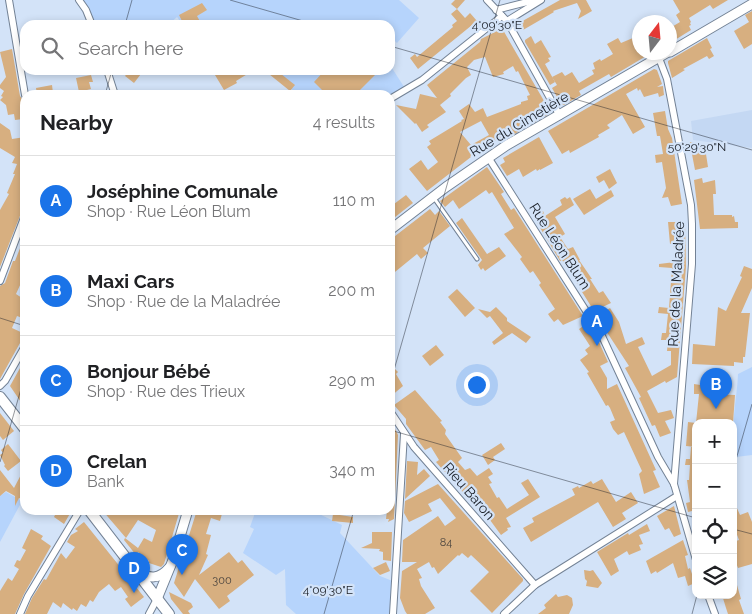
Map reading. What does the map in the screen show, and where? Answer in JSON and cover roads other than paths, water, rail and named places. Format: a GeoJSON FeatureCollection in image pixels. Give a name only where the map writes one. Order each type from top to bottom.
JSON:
{"type":"FeatureCollection","features":[{"type":"Feature","properties":{"kind":"main road"},"geometry":{"type":"LineString","coordinates":[[0,397],[20,423]]}},
{"type":"Feature","properties":{"kind":"main road"},"geometry":{"type":"LineString","coordinates":[[93,515],[169,614]]}},
{"type":"Feature","properties":{"kind":"street"},"geometry":{"type":"LineString","coordinates":[[9,0],[20,65]]}},
{"type":"Feature","properties":{"kind":"street"},"geometry":{"type":"LineString","coordinates":[[79,0],[90,20]]}},
{"type":"Feature","properties":{"kind":"street"},"geometry":{"type":"LineString","coordinates":[[488,0],[508,21],[560,116]]}},
{"type":"Feature","properties":{"kind":"street"},"geometry":{"type":"LineString","coordinates":[[496,10],[535,0]]}},
{"type":"Feature","properties":{"kind":"street"},"geometry":{"type":"LineString","coordinates":[[508,21],[541,0]]}},
{"type":"Feature","properties":{"kind":"street","name":"Rue du Cimetière"},"geometry":{"type":"LineString","coordinates":[[677,47],[752,4]]}},
{"type":"Feature","properties":{"kind":"street"},"geometry":{"type":"LineString","coordinates":[[395,96],[422,80],[502,16]]}},
{"type":"Feature","properties":{"kind":"street","name":"Rue du Cimetière"},"geometry":{"type":"LineString","coordinates":[[395,226],[488,157],[655,60]]}},
{"type":"Feature","properties":{"kind":"street","name":"Rue de la Maladrée"},"geometry":{"type":"LineString","coordinates":[[659,60],[667,79],[692,224],[692,267],[674,484]]}},
{"type":"Feature","properties":{"kind":"street"},"geometry":{"type":"LineString","coordinates":[[22,75],[24,90]]}},
{"type":"Feature","properties":{"kind":"street"},"geometry":{"type":"LineString","coordinates":[[109,75],[113,90]]}},
{"type":"Feature","properties":{"kind":"street","name":"Rue Léon Blum"},"geometry":{"type":"LineString","coordinates":[[488,157],[602,336],[658,457],[674,484]]}},
{"type":"Feature","properties":{"kind":"street"},"geometry":{"type":"LineString","coordinates":[[0,281],[20,228]]}},
{"type":"Feature","properties":{"kind":"street"},"geometry":{"type":"LineString","coordinates":[[0,386],[20,354]]}},
{"type":"Feature","properties":{"kind":"street","name":"Rieu Baron"},"geometry":{"type":"LineString","coordinates":[[395,422],[414,448],[535,585]]}},
{"type":"Feature","properties":{"kind":"street"},"geometry":{"type":"LineString","coordinates":[[393,614],[404,432]]}},
{"type":"Feature","properties":{"kind":"street"},"geometry":{"type":"LineString","coordinates":[[674,484],[694,554]]}},
{"type":"Feature","properties":{"kind":"street"},"geometry":{"type":"LineString","coordinates":[[504,614],[535,585],[677,496]]}},
{"type":"Feature","properties":{"kind":"street"},"geometry":{"type":"LineString","coordinates":[[20,614],[28,596],[77,515]]}},
{"type":"Feature","properties":{"kind":"street"},"geometry":{"type":"LineString","coordinates":[[149,614],[170,566],[186,515]]}},
{"type":"Feature","properties":{"kind":"street"},"geometry":{"type":"LineString","coordinates":[[137,574],[154,578],[164,574],[170,566]]}},
{"type":"Feature","properties":{"kind":"street"},"geometry":{"type":"LineString","coordinates":[[709,599],[715,614]]}},
{"type":"Feature","properties":{"kind":"lane"},"geometry":{"type":"LineString","coordinates":[[433,197],[477,259]]}},
{"type":"Feature","properties":{"kind":"place","name":"Joséphine Comunale"},"geometry":{"type":"Point","coordinates":[597,346]}},
{"type":"Feature","properties":{"kind":"place","name":"Maxi Cars"},"geometry":{"type":"Point","coordinates":[716,409]}},
{"type":"Feature","properties":{"kind":"place","name":"Bonjour Bébé"},"geometry":{"type":"Point","coordinates":[182,575]}},
{"type":"Feature","properties":{"kind":"place","name":"Crelan"},"geometry":{"type":"Point","coordinates":[134,593]}}]}
